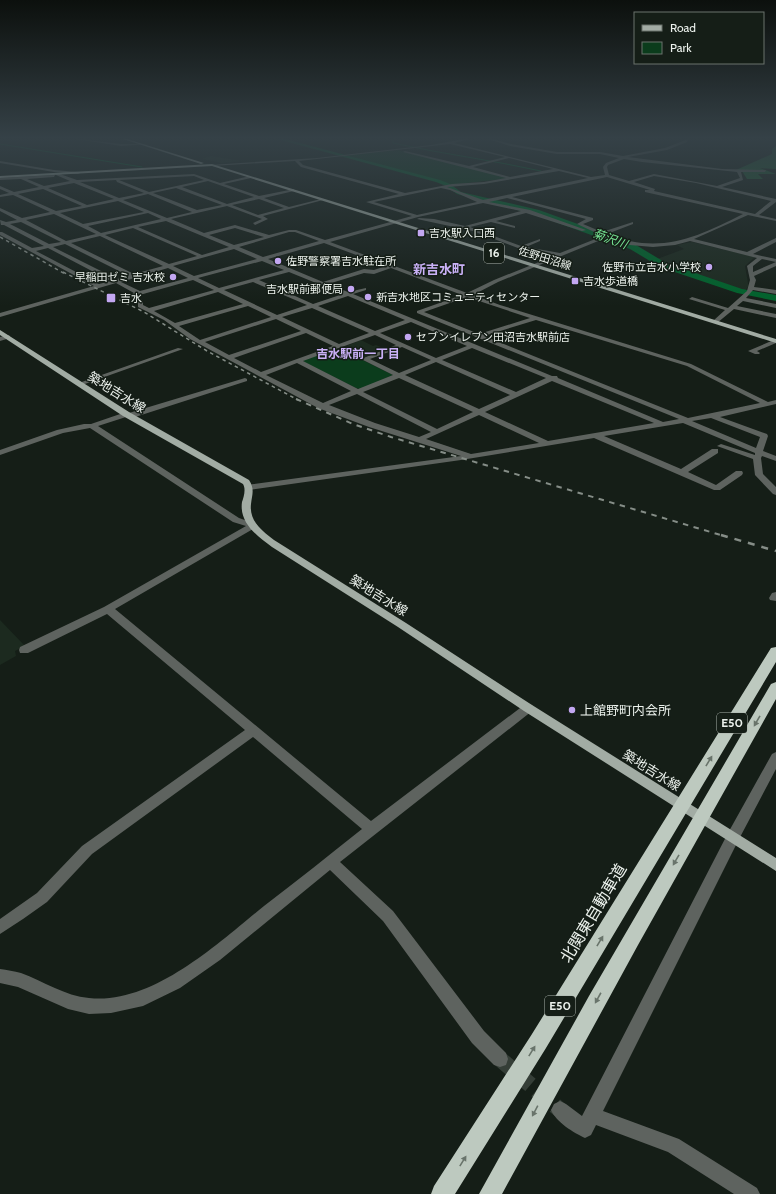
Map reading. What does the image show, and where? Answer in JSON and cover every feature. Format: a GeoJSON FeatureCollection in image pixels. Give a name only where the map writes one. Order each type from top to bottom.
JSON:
{"type":"FeatureCollection","features":[{"type":"Feature","properties":{"kind":"highway","name":"北関東自動車道"},"geometry":{"type":"LineString","coordinates":[[442,1194],[543,1035],[776,651]]}},
{"type":"Feature","properties":{"kind":"highway","name":"E50"},"geometry":{"type":"LineString","coordinates":[[490,1194],[565,1057],[776,687]]}},
{"type":"Feature","properties":{"kind":"main road","name":"佐野田沼線"},"geometry":{"type":"LineString","coordinates":[[306,195],[776,341]]}},
{"type":"Feature","properties":{"kind":"main road","name":"築地吉水線"},"geometry":{"type":"LineString","coordinates":[[3,336],[127,415],[244,480],[249,487],[246,513],[253,526],[275,545],[776,865]]}},
{"type":"Feature","properties":{"kind":"street"},"geometry":{"type":"LineString","coordinates":[[15,195],[338,346]]}},
{"type":"Feature","properties":{"kind":"street"},"geometry":{"type":"LineString","coordinates":[[60,195],[86,206]]}},
{"type":"Feature","properties":{"kind":"street"},"geometry":{"type":"LineString","coordinates":[[106,195],[660,423]]}},
{"type":"Feature","properties":{"kind":"street"},"geometry":{"type":"LineString","coordinates":[[2,223],[142,195]]}},
{"type":"Feature","properties":{"kind":"street"},"geometry":{"type":"LineString","coordinates":[[154,195],[197,212]]}},
{"type":"Feature","properties":{"kind":"street"},"geometry":{"type":"LineString","coordinates":[[199,195],[266,219],[255,224]]}},
{"type":"Feature","properties":{"kind":"street"},"geometry":{"type":"LineString","coordinates":[[250,195],[289,208]]}},
{"type":"Feature","properties":{"kind":"street"},"geometry":{"type":"LineString","coordinates":[[32,250],[273,195]]}},
{"type":"Feature","properties":{"kind":"street"},"geometry":{"type":"LineString","coordinates":[[405,195],[368,202],[417,216]]}},
{"type":"Feature","properties":{"kind":"street"},"geometry":{"type":"LineString","coordinates":[[462,195],[482,202],[509,206],[528,211],[604,236],[630,243],[648,245],[676,244],[692,240],[746,214]]}},
{"type":"Feature","properties":{"kind":"street"},"geometry":{"type":"LineString","coordinates":[[470,456],[372,425],[321,406],[200,342],[175,325],[140,306],[141,302],[132,297],[139,292],[417,216],[512,195]]}},
{"type":"Feature","properties":{"kind":"street"},"geometry":{"type":"LineString","coordinates":[[663,195],[776,220]]}},
{"type":"Feature","properties":{"kind":"street"},"geometry":{"type":"LineString","coordinates":[[750,195],[776,201]]}},
{"type":"Feature","properties":{"kind":"street"},"geometry":{"type":"LineString","coordinates":[[506,196],[591,219],[579,224],[604,236]]}},
{"type":"Feature","properties":{"kind":"street"},"geometry":{"type":"LineString","coordinates":[[258,216],[321,200]]}},
{"type":"Feature","properties":{"kind":"street"},"geometry":{"type":"LineString","coordinates":[[755,216],[776,201]]}},
{"type":"Feature","properties":{"kind":"street"},"geometry":{"type":"LineString","coordinates":[[0,209],[133,276]]}},
{"type":"Feature","properties":{"kind":"street"},"geometry":{"type":"LineString","coordinates":[[466,227],[528,211]]}},
{"type":"Feature","properties":{"kind":"street"},"geometry":{"type":"LineString","coordinates":[[83,226],[148,212]]}},
{"type":"Feature","properties":{"kind":"street"},"geometry":{"type":"LineString","coordinates":[[516,214],[539,221]]}},
{"type":"Feature","properties":{"kind":"street"},"geometry":{"type":"LineString","coordinates":[[411,218],[466,227],[506,240],[529,250],[563,255]]}},
{"type":"Feature","properties":{"kind":"street"},"geometry":{"type":"LineString","coordinates":[[492,221],[513,227]]}},
{"type":"Feature","properties":{"kind":"street"},"geometry":{"type":"LineString","coordinates":[[2,223],[139,292]]}},
{"type":"Feature","properties":{"kind":"street"},"geometry":{"type":"LineString","coordinates":[[631,223],[563,255],[496,281],[469,295],[419,312],[568,371],[684,420],[758,454]]}},
{"type":"Feature","properties":{"kind":"street"},"geometry":{"type":"LineString","coordinates":[[203,235],[235,226],[270,237]]}},
{"type":"Feature","properties":{"kind":"street"},"geometry":{"type":"LineString","coordinates":[[134,227],[201,256]]}},
{"type":"Feature","properties":{"kind":"street"},"geometry":{"type":"LineString","coordinates":[[490,235],[507,230]]}},
{"type":"Feature","properties":{"kind":"street"},"geometry":{"type":"LineString","coordinates":[[0,315],[288,231],[296,231],[535,318],[689,365],[772,404]]}},
{"type":"Feature","properties":{"kind":"street"},"geometry":{"type":"LineString","coordinates":[[0,233],[98,286]]}},
{"type":"Feature","properties":{"kind":"street"},"geometry":{"type":"LineString","coordinates":[[506,240],[512,238]]}},
{"type":"Feature","properties":{"kind":"street"},"geometry":{"type":"LineString","coordinates":[[522,247],[538,240]]}},
{"type":"Feature","properties":{"kind":"street"},"geometry":{"type":"LineString","coordinates":[[692,240],[776,262]]}},
{"type":"Feature","properties":{"kind":"street"},"geometry":{"type":"LineString","coordinates":[[748,254],[776,240]]}},
{"type":"Feature","properties":{"kind":"street"},"geometry":{"type":"LineString","coordinates":[[754,250],[767,252]]}},
{"type":"Feature","properties":{"kind":"street"},"geometry":{"type":"LineString","coordinates":[[715,322],[750,292],[754,280],[751,275],[750,266],[761,257]]}},
{"type":"Feature","properties":{"kind":"street"},"geometry":{"type":"LineString","coordinates":[[751,275],[776,262]]}},
{"type":"Feature","properties":{"kind":"street"},"geometry":{"type":"LineString","coordinates":[[322,284],[364,271],[374,272],[392,266]]}},
{"type":"Feature","properties":{"kind":"street"},"geometry":{"type":"LineString","coordinates":[[149,310],[288,270]]}},
{"type":"Feature","properties":{"kind":"street"},"geometry":{"type":"LineString","coordinates":[[254,280],[516,395]]}},
{"type":"Feature","properties":{"kind":"street"},"geometry":{"type":"LineString","coordinates":[[751,288],[776,292]]}},
{"type":"Feature","properties":{"kind":"street"},"geometry":{"type":"LineString","coordinates":[[200,342],[364,289]]}},
{"type":"Feature","properties":{"kind":"street"},"geometry":{"type":"LineString","coordinates":[[692,299],[776,316]]}},
{"type":"Feature","properties":{"kind":"street"},"geometry":{"type":"LineString","coordinates":[[742,299],[776,306]]}},
{"type":"Feature","properties":{"kind":"street"},"geometry":{"type":"LineString","coordinates":[[175,325],[248,304]]}},
{"type":"Feature","properties":{"kind":"street"},"geometry":{"type":"LineString","coordinates":[[261,374],[425,315]]}},
{"type":"Feature","properties":{"kind":"street"},"geometry":{"type":"LineString","coordinates":[[478,336],[535,318]]}},
{"type":"Feature","properties":{"kind":"street"},"geometry":{"type":"LineString","coordinates":[[229,358],[306,331]]}},
{"type":"Feature","properties":{"kind":"street"},"geometry":{"type":"LineString","coordinates":[[321,406],[488,339]]}},
{"type":"Feature","properties":{"kind":"street"},"geometry":{"type":"LineString","coordinates":[[757,353],[751,351],[776,341]]}},
{"type":"Feature","properties":{"kind":"street"},"geometry":{"type":"LineString","coordinates":[[402,345],[364,359],[546,443]]}},
{"type":"Feature","properties":{"kind":"street"},"geometry":{"type":"LineString","coordinates":[[80,384],[180,349]]}},
{"type":"Feature","properties":{"kind":"street"},"geometry":{"type":"LineString","coordinates":[[297,361],[437,432]]}},
{"type":"Feature","properties":{"kind":"street"},"geometry":{"type":"LineString","coordinates":[[419,440],[568,371]]}},
{"type":"Feature","properties":{"kind":"street"},"geometry":{"type":"LineString","coordinates":[[0,453],[50,435],[79,427],[92,426],[245,380]]}},
{"type":"Feature","properties":{"kind":"street"},"geometry":{"type":"LineString","coordinates":[[249,487],[470,456],[772,404]]}},
{"type":"Feature","properties":{"kind":"street"},"geometry":{"type":"LineString","coordinates":[[711,415],[764,436],[758,454],[759,475],[776,492]]}},
{"type":"Feature","properties":{"kind":"street"},"geometry":{"type":"LineString","coordinates":[[92,426],[236,520],[253,526]]}},
{"type":"Feature","properties":{"kind":"street"},"geometry":{"type":"LineString","coordinates":[[594,435],[717,488],[739,474]]}},
{"type":"Feature","properties":{"kind":"street"},"geometry":{"type":"LineString","coordinates":[[681,473],[718,449],[758,454],[776,459]]}},
{"type":"Feature","properties":{"kind":"street"},"geometry":{"type":"LineString","coordinates":[[24,650],[108,609],[253,526]]}},
{"type":"Feature","properties":{"kind":"street"},"geometry":{"type":"LineString","coordinates":[[108,609],[371,829]]}},
{"type":"Feature","properties":{"kind":"street"},"geometry":{"type":"LineString","coordinates":[[0,976],[19,980],[68,1001],[89,1006],[111,1005],[143,998],[175,983],[215,955],[371,829],[528,708]]}},
{"type":"Feature","properties":{"kind":"street"},"geometry":{"type":"LineString","coordinates":[[0,927],[28,908],[45,894],[87,850],[253,731]]}},
{"type":"Feature","properties":{"kind":"street"},"geometry":{"type":"LineString","coordinates":[[560,1110],[585,1130],[733,837],[776,757]]}},
{"type":"Feature","properties":{"kind":"street"},"geometry":{"type":"LineString","coordinates":[[331,862],[388,916],[478,1037],[500,1059]]}},
{"type":"Feature","properties":{"kind":"street"},"geometry":{"type":"LineString","coordinates":[[592,1115],[673,1145],[751,1194]]}},
{"type":"Feature","properties":{"kind":"shaded area","name":"佐野市立吉水小学校"},"geometry":{"type":"Polygon","coordinates":[[[692,242],[755,257],[745,266],[748,287],[745,291],[676,269],[657,259],[684,249],[677,245],[692,242]]]}},
{"type":"Feature","properties":{"kind":"shaded area"},"geometry":{"type":"Polygon","coordinates":[[[361,340],[373,346],[376,345],[386,349],[365,357],[344,347],[361,340]]]}},
{"type":"Feature","properties":{"kind":"shaded area"},"geometry":{"type":"Polygon","coordinates":[[[0,620],[25,646],[15,651],[16,656],[0,665],[0,620]]]}},
{"type":"Feature","properties":{"kind":"green space"},"geometry":{"type":"Polygon","coordinates":[[[335,349],[340,349],[393,375],[360,389],[304,362],[304,360],[335,349]]]}},
{"type":"Feature","properties":{"kind":"waterway","name":"菊沢川"},"geometry":{"type":"LineString","coordinates":[[466,195],[536,212],[633,247],[663,265],[740,291],[776,298]]}},
{"type":"Feature","properties":{"kind":"tunnel"},"geometry":{"type":"LineString","coordinates":[[500,1059],[560,1110]]}},
{"type":"Feature","properties":{"kind":"railway"},"geometry":{"type":"LineString","coordinates":[[0,237],[67,275]]}},
{"type":"Feature","properties":{"kind":"railway"},"geometry":{"type":"LineString","coordinates":[[63,272],[144,312],[207,351],[297,399]]}},
{"type":"Feature","properties":{"kind":"railway"},"geometry":{"type":"LineString","coordinates":[[297,399],[353,424],[391,437],[724,536]]}},
{"type":"Feature","properties":{"kind":"railway"},"geometry":{"type":"LineString","coordinates":[[721,535],[776,551]]}},
{"type":"Feature","properties":{"kind":"place","name":"吉水駅入口西"},"geometry":{"type":"Point","coordinates":[421,233]}},
{"type":"Feature","properties":{"kind":"place","name":"佐野警察署吉水駐在所"},"geometry":{"type":"Point","coordinates":[278,261]}},
{"type":"Feature","properties":{"kind":"place","name":"佐野市立吉水小学校"},"geometry":{"type":"Point","coordinates":[709,267]}},
{"type":"Feature","properties":{"kind":"place","name":"早稲田ゼミ 吉水校"},"geometry":{"type":"Point","coordinates":[173,277]}},
{"type":"Feature","properties":{"kind":"place","name":"吉水歩道橋"},"geometry":{"type":"Point","coordinates":[575,281]}},
{"type":"Feature","properties":{"kind":"place","name":"吉水駅前郵便局"},"geometry":{"type":"Point","coordinates":[351,289]}},
{"type":"Feature","properties":{"kind":"place","name":"新吉水地区コミュニティセンター"},"geometry":{"type":"Point","coordinates":[368,297]}},
{"type":"Feature","properties":{"kind":"place","name":"吉水"},"geometry":{"type":"Point","coordinates":[111,298]}},
{"type":"Feature","properties":{"kind":"place","name":"セブンイレブン田沼吉水駅前店"},"geometry":{"type":"Point","coordinates":[408,337]}},
{"type":"Feature","properties":{"kind":"place","name":"上館野町内会所"},"geometry":{"type":"Point","coordinates":[572,710]}},
{"type":"Feature","properties":{"kind":"district","name":"新吉水町"},"geometry":{"type":"Point","coordinates":[439,269]}},
{"type":"Feature","properties":{"kind":"district","name":"吉水駅前一丁目"},"geometry":{"type":"Point","coordinates":[358,354]}}]}
